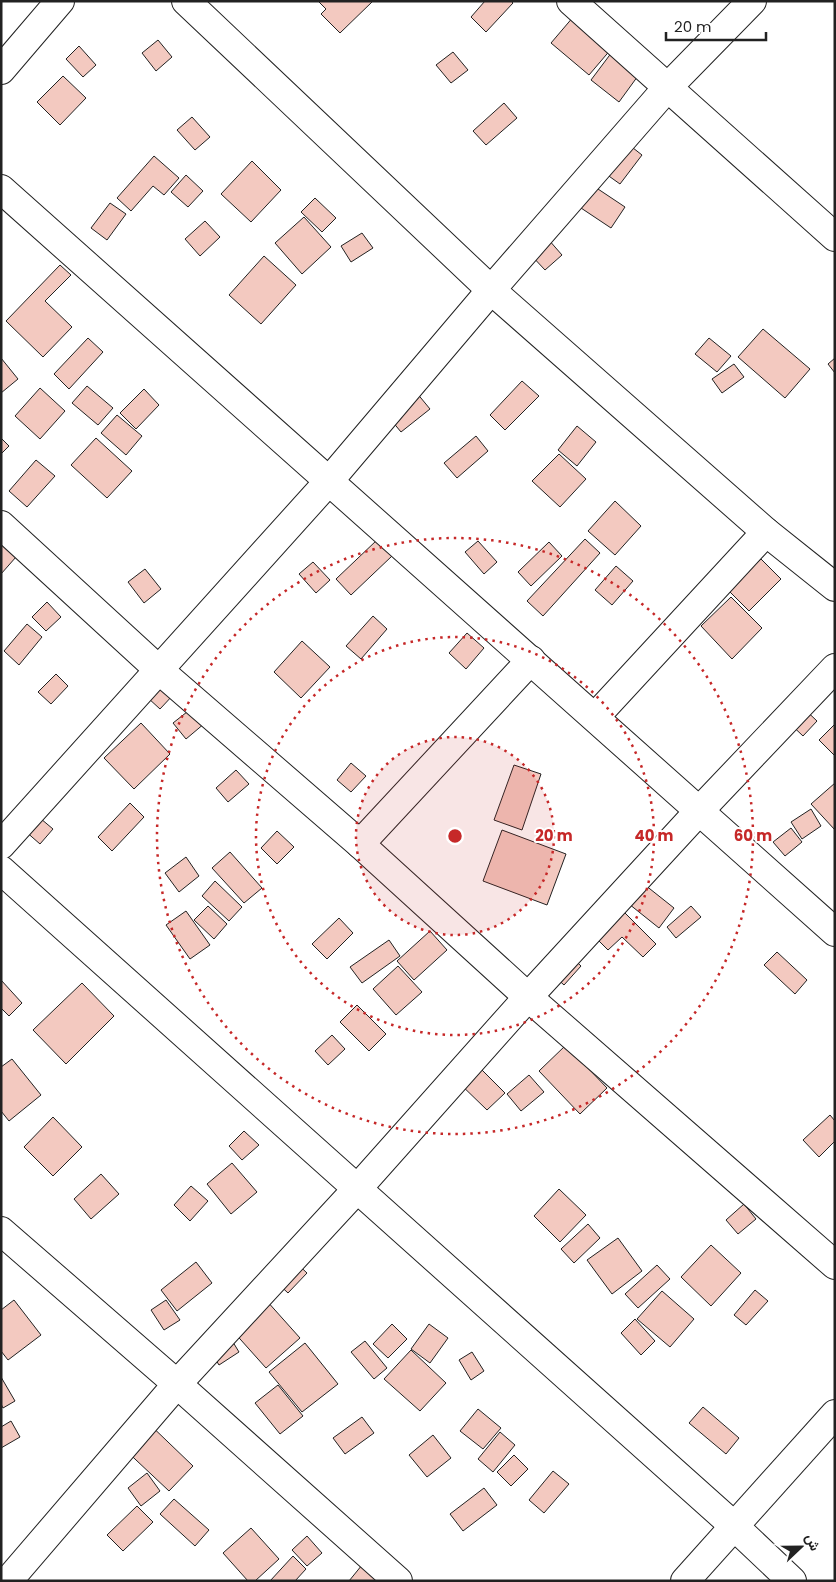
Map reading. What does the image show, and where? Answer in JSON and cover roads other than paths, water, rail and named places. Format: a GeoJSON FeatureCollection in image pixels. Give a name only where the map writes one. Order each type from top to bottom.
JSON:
{"type":"FeatureCollection","features":[{"type":"Feature","properties":{"kind":"street"},"geometry":{"type":"LineString","coordinates":[[1,70],[60,1]]}},
{"type":"Feature","properties":{"kind":"street"},"geometry":{"type":"LineString","coordinates":[[186,1],[491,290],[766,532],[835,587]]}},
{"type":"Feature","properties":{"kind":"street"},"geometry":{"type":"LineString","coordinates":[[571,1],[835,237]]}},
{"type":"Feature","properties":{"kind":"street"},"geometry":{"type":"LineString","coordinates":[[1,845],[329,481],[491,290],[667,88],[752,1]]}},
{"type":"Feature","properties":{"kind":"street"},"geometry":{"type":"LineString","coordinates":[[1,189],[835,932]]}},
{"type":"Feature","properties":{"kind":"street"},"geometry":{"type":"LineString","coordinates":[[1,526],[158,670],[360,844],[528,997],[835,1265]]}},
{"type":"Feature","properties":{"kind":"street"},"geometry":{"type":"LineString","coordinates":[[595,717],[766,532]]}},
{"type":"Feature","properties":{"kind":"street"},"geometry":{"type":"LineString","coordinates":[[360,844],[531,660]]}},
{"type":"Feature","properties":{"kind":"street"},"geometry":{"type":"LineString","coordinates":[[13,1573],[177,1384],[357,1189],[528,997],[700,810],[835,668]]}},
{"type":"Feature","properties":{"kind":"street"},"geometry":{"type":"LineString","coordinates":[[1,870],[792,1581]]}},
{"type":"Feature","properties":{"kind":"street"},"geometry":{"type":"LineString","coordinates":[[1,1231],[177,1384],[398,1581]]}},
{"type":"Feature","properties":{"kind":"street"},"geometry":{"type":"LineString","coordinates":[[685,1581],[835,1414]]}}]}
